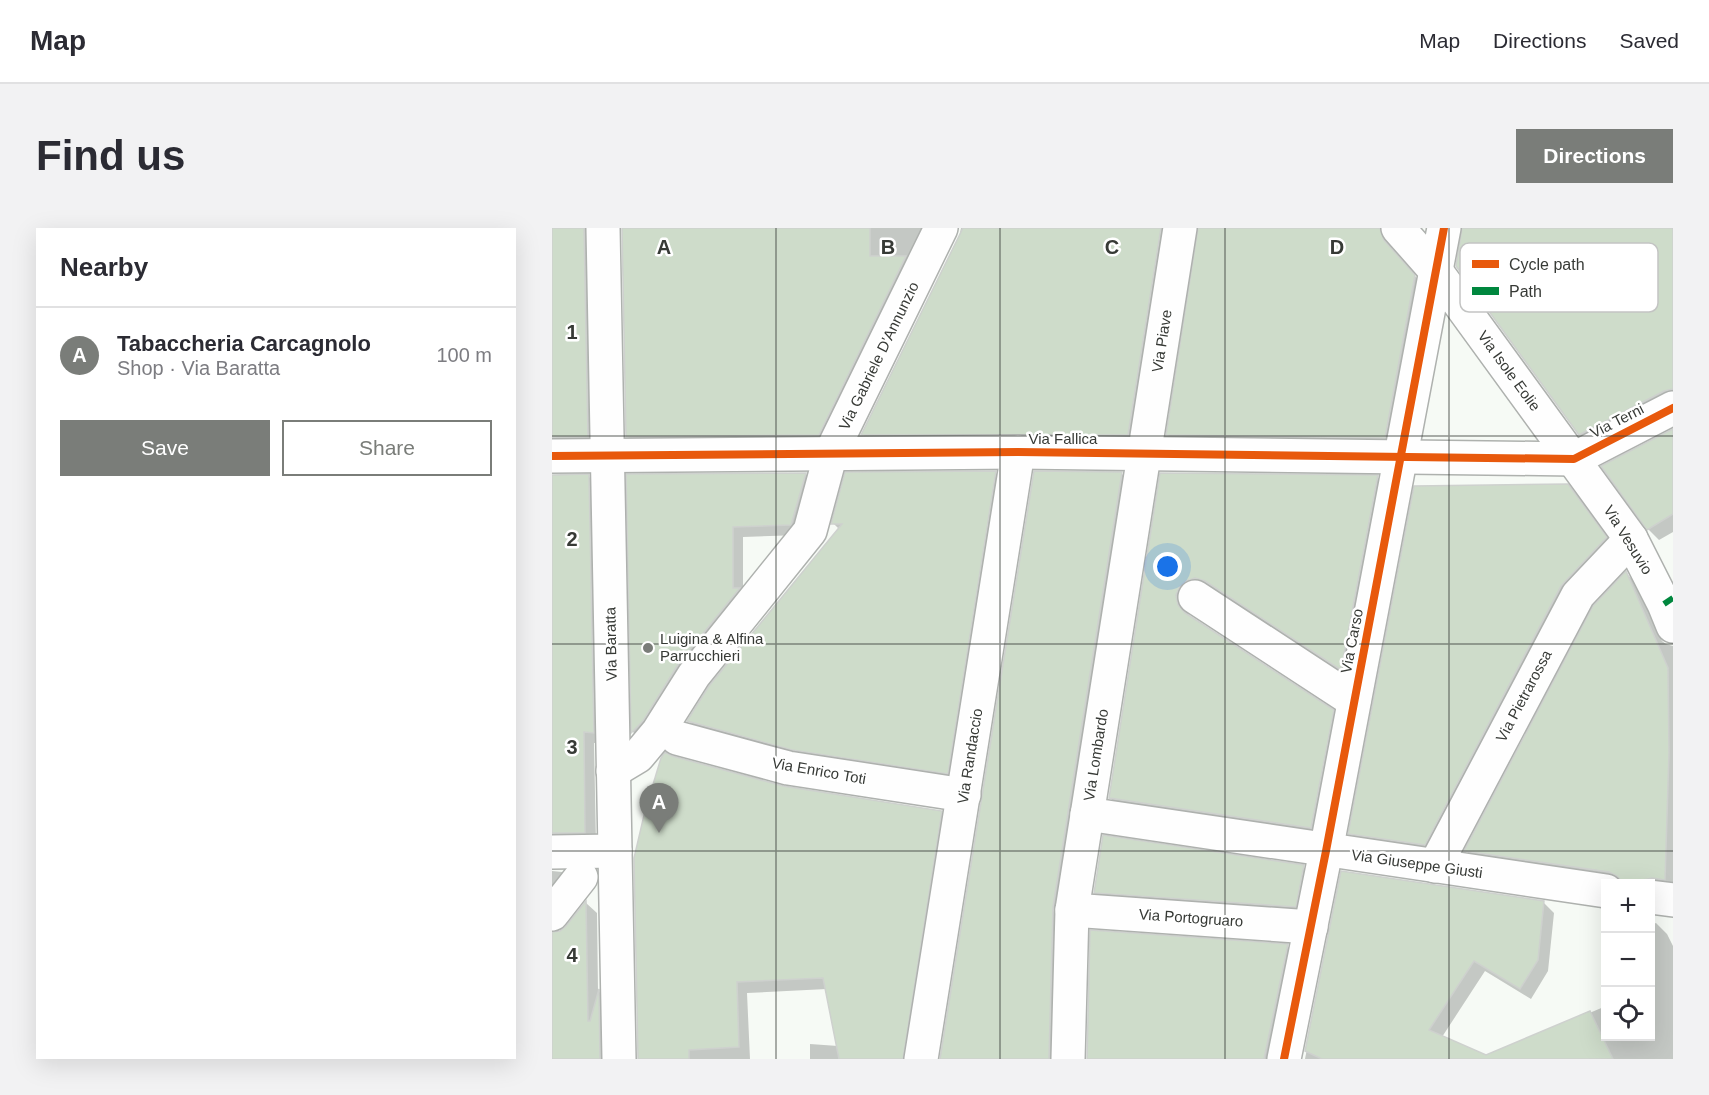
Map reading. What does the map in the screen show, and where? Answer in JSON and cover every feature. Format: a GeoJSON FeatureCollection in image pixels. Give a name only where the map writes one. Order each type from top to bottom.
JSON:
{"type":"FeatureCollection","features":[{"type":"Feature","properties":{"kind":"street","name":"Via Baratta"},"geometry":{"type":"LineString","coordinates":[[603,228],[619,1059]]}},
{"type":"Feature","properties":{"kind":"street","name":"Via Gabriele D'Annunzio"},"geometry":{"type":"LineString","coordinates":[[613,771],[638,756],[658,732],[693,675],[810,531],[831,453],[941,228]]}},
{"type":"Feature","properties":{"kind":"street","name":"Via Piave"},"geometry":{"type":"LineString","coordinates":[[1145,453],[1180,228]]}},
{"type":"Feature","properties":{"kind":"street","name":"Via Isole Eolie"},"geometry":{"type":"LineString","coordinates":[[1398,228],[1436,271],[1460,304]]}},
{"type":"Feature","properties":{"kind":"street","name":"Via Carso"},"geometry":{"type":"LineString","coordinates":[[1284,1059],[1326,851],[1444,228]]}},
{"type":"Feature","properties":{"kind":"street","name":"Via Isole Eolie"},"geometry":{"type":"LineString","coordinates":[[1466,312],[1574,459]]}},
{"type":"Feature","properties":{"kind":"street","name":"Via Terni"},"geometry":{"type":"LineString","coordinates":[[1574,459],[1673,408]]}},
{"type":"Feature","properties":{"kind":"street","name":"Via Fallica"},"geometry":{"type":"LineString","coordinates":[[552,456],[1018,452],[1574,459]]}},
{"type":"Feature","properties":{"kind":"street","name":"Via Randaccio"},"geometry":{"type":"LineString","coordinates":[[921,1059],[1018,452]]}},
{"type":"Feature","properties":{"kind":"street","name":"Via Lombardo"},"geometry":{"type":"LineString","coordinates":[[1068,1059],[1072,910],[1145,453]]}},
{"type":"Feature","properties":{"kind":"street","name":"Via Vesuvio"},"geometry":{"type":"LineString","coordinates":[[1574,459],[1631,539],[1670,609]]}},
{"type":"Feature","properties":{"kind":"street","name":"Via Pietrarossa"},"geometry":{"type":"LineString","coordinates":[[1435,866],[1578,595],[1631,539]]}},
{"type":"Feature","properties":{"kind":"street"},"geometry":{"type":"LineString","coordinates":[[1195,597],[1354,701]]}},
{"type":"Feature","properties":{"kind":"street","name":"Via Enrico Toti"},"geometry":{"type":"LineString","coordinates":[[677,738],[788,768],[963,795]]}},
{"type":"Feature","properties":{"kind":"street","name":"Via Giuseppe Giusti"},"geometry":{"type":"LineString","coordinates":[[1087,814],[1601,890]]}},
{"type":"Feature","properties":{"kind":"street"},"geometry":{"type":"LineString","coordinates":[[552,852],[615,851]]}},
{"type":"Feature","properties":{"kind":"street"},"geometry":{"type":"LineString","coordinates":[[552,914],[581,877]]}},
{"type":"Feature","properties":{"kind":"street"},"geometry":{"type":"LineString","coordinates":[[1655,898],[1673,900]]}},
{"type":"Feature","properties":{"kind":"street","name":"Via Portogruaro"},"geometry":{"type":"LineString","coordinates":[[1072,910],[1311,927]]}},
{"type":"Feature","properties":{"kind":"building"},"geometry":{"type":"Polygon","coordinates":[[[552,228],[584,228],[588,437],[552,437],[552,228]]]}},
{"type":"Feature","properties":{"kind":"building"},"geometry":{"type":"Polygon","coordinates":[[[622,228],[870,228],[870,256],[906,256],[819,435],[626,437],[622,228]]]}},
{"type":"Feature","properties":{"kind":"building"},"geometry":{"type":"Polygon","coordinates":[[[963,228],[1161,228],[1128,435],[861,435],[963,228]]]}},
{"type":"Feature","properties":{"kind":"building"},"geometry":{"type":"Polygon","coordinates":[[[1198,228],[1380,228],[1384,240],[1415,275],[1385,438],[1166,435],[1198,228]]]}},
{"type":"Feature","properties":{"kind":"building"},"geometry":{"type":"Polygon","coordinates":[[[1462,228],[1673,228],[1673,389],[1664,391],[1579,435],[1489,312],[1658,312],[1658,243],[1460,243],[1460,271],[1456,266],[1462,228]]]}},
{"type":"Feature","properties":{"kind":"building"},"geometry":{"type":"Polygon","coordinates":[[[1673,429],[1673,514],[1647,530],[1601,466],[1673,429]]]}},
{"type":"Feature","properties":{"kind":"building"},"geometry":{"type":"Polygon","coordinates":[[[996,471],[948,774],[792,750],[687,721],[709,686],[842,524],[831,524],[845,472],[996,471]]]}},
{"type":"Feature","properties":{"kind":"building"},"geometry":{"type":"Polygon","coordinates":[[[1034,471],[1122,472],[1053,907],[1049,1059],[940,1059],[1034,471]]]}},
{"type":"Feature","properties":{"kind":"building"},"geometry":{"type":"Polygon","coordinates":[[[806,473],[791,525],[733,527],[733,588],[740,588],[679,663],[643,721],[631,733],[626,474],[806,473]]]}},
{"type":"Feature","properties":{"kind":"building"},"geometry":{"type":"Polygon","coordinates":[[[1160,473],[1378,475],[1341,670],[1205,581],[1195,578],[1186,581],[1180,586],[1176,595],[1178,605],[1185,613],[1334,710],[1311,828],[1109,798],[1160,473]]]}},
{"type":"Feature","properties":{"kind":"building"},"geometry":{"type":"Polygon","coordinates":[[[589,474],[594,733],[584,732],[585,833],[552,833],[552,475],[589,474]]]}},
{"type":"Feature","properties":{"kind":"building"},"geometry":{"type":"Polygon","coordinates":[[[1568,484],[1607,537],[1561,586],[1425,845],[1348,834],[1414,486],[1568,484]]]}},
{"type":"Feature","properties":{"kind":"building"},"geometry":{"type":"Polygon","coordinates":[[[1626,571],[1668,668],[1669,753],[1665,880],[1620,879],[1609,872],[1464,851],[1593,606],[1626,571]]]}},
{"type":"Feature","properties":{"kind":"building"},"geometry":{"type":"Polygon","coordinates":[[[665,752],[672,756],[783,786],[942,811],[903,1059],[839,1059],[823,978],[737,982],[739,1047],[689,1050],[689,1059],[638,1059],[634,858],[645,811],[661,758],[665,752]]]}},
{"type":"Feature","properties":{"kind":"building"},"geometry":{"type":"Polygon","coordinates":[[[1103,835],[1304,865],[1296,907],[1094,893],[1103,835]]]}},
{"type":"Feature","properties":{"kind":"building"},"geometry":{"type":"Polygon","coordinates":[[[1341,871],[1544,901],[1538,960],[1520,989],[1474,961],[1429,1030],[1486,1055],[1590,1011],[1601,1034],[1601,1041],[1604,1041],[1613,1059],[1322,1059],[1305,1051],[1341,871]]]}},
{"type":"Feature","properties":{"kind":"building"},"geometry":{"type":"Polygon","coordinates":[[[586,901],[588,1021],[590,1021],[599,989],[600,1059],[552,1059],[552,932],[560,931],[566,926],[586,901]]]}},
{"type":"Feature","properties":{"kind":"building"},"geometry":{"type":"Polygon","coordinates":[[[1090,930],[1288,944],[1264,1059],[1087,1059],[1090,930]]]}},
{"type":"Feature","properties":{"kind":"marked path"},"geometry":{"type":"LineString","coordinates":[[1664,604],[1673,598]]}},
{"type":"Feature","properties":{"kind":"cycle path"},"geometry":{"type":"LineString","coordinates":[[1284,1059],[1326,851],[1444,228]]}},
{"type":"Feature","properties":{"kind":"cycle path"},"geometry":{"type":"LineString","coordinates":[[552,456],[1018,452],[1574,459],[1673,408]]}},
{"type":"Feature","properties":{"kind":"place","name":"Luigina & Alfina Parrucchieri"},"geometry":{"type":"Point","coordinates":[648,648]}},
{"type":"Feature","properties":{"kind":"place","name":"Tabaccheria Carcagnolo"},"geometry":{"type":"Point","coordinates":[659,833]}}]}
